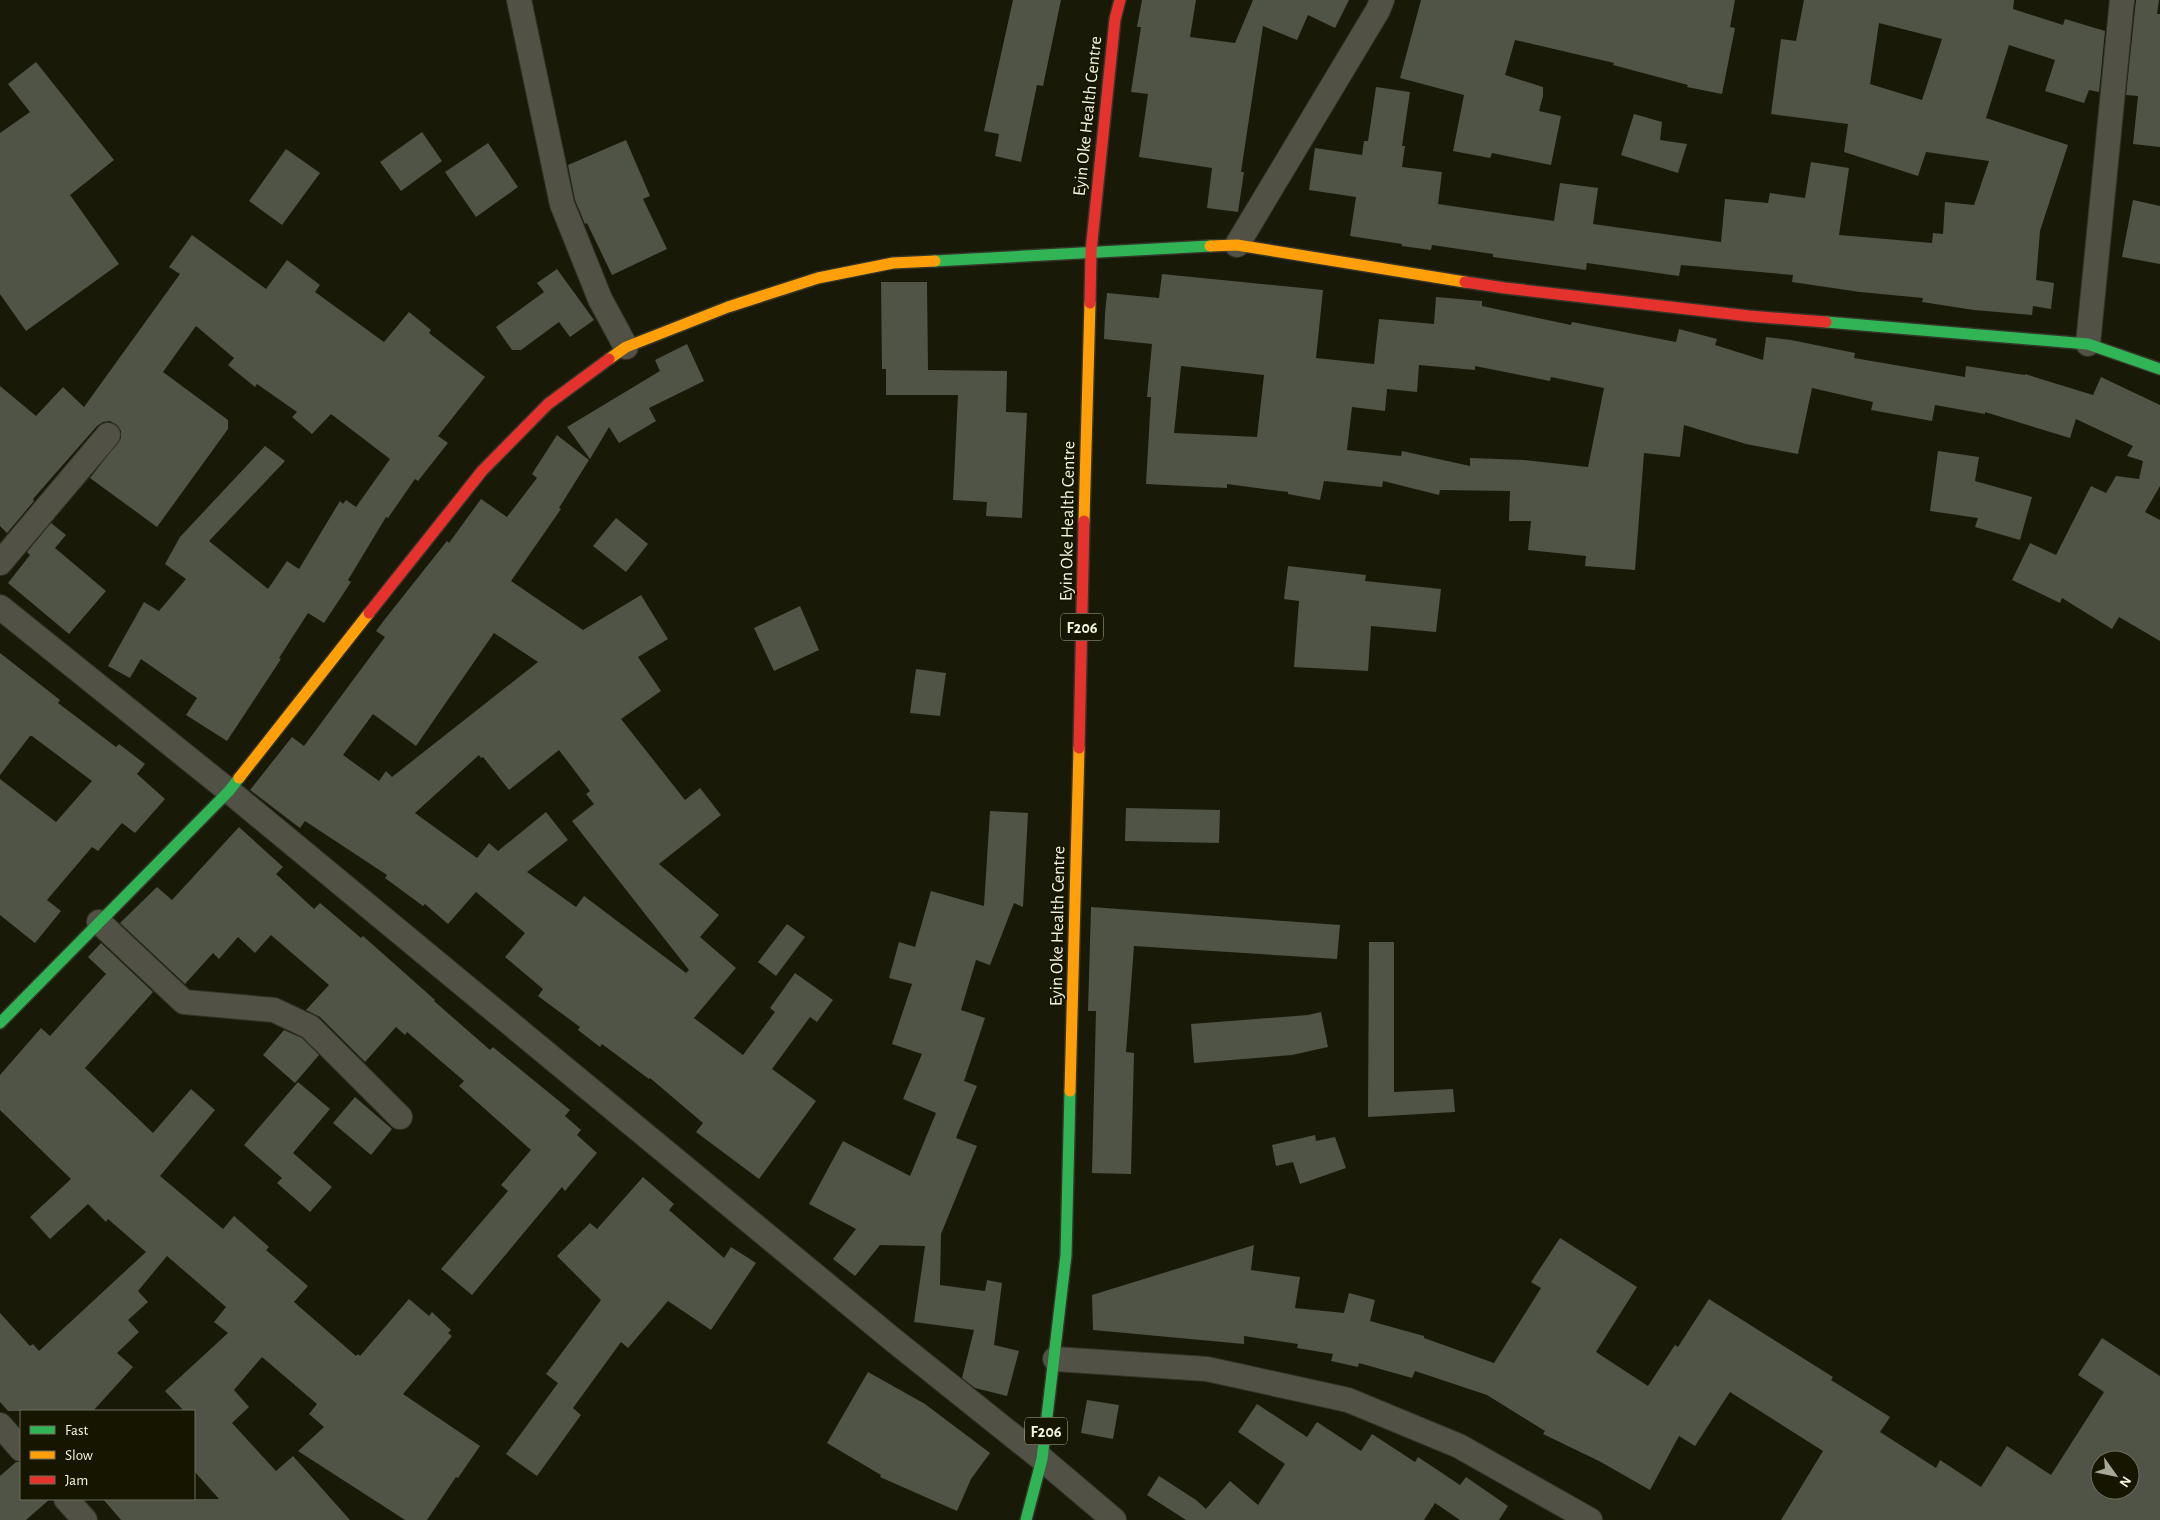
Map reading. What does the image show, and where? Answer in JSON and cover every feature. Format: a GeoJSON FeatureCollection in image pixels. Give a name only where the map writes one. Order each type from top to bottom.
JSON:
{"type":"FeatureCollection","features":[{"type":"Feature","properties":{"kind":"street"},"geometry":{"type":"LineString","coordinates":[[519,0],[562,204],[600,299],[626,347]]}},
{"type":"Feature","properties":{"kind":"street","name":"Eyin Oke Health Centre"},"geometry":{"type":"LineString","coordinates":[[1055,1350],[1066,1255],[1091,251],[1115,19],[1120,0]]}},
{"type":"Feature","properties":{"kind":"street"},"geometry":{"type":"LineString","coordinates":[[1237,245],[1378,10],[1382,0]]}},
{"type":"Feature","properties":{"kind":"street"},"geometry":{"type":"LineString","coordinates":[[2088,344],[2122,0]]}},
{"type":"Feature","properties":{"kind":"street"},"geometry":{"type":"LineString","coordinates":[[0,1023],[229,791],[482,471],[548,404],[626,347],[728,307],[818,278],[893,263],[1091,251],[1237,245],[1505,288],[1749,316],[2088,344],[2160,369]]}},
{"type":"Feature","properties":{"kind":"street"},"geometry":{"type":"LineString","coordinates":[[0,563],[108,435]]}},
{"type":"Feature","properties":{"kind":"street"},"geometry":{"type":"LineString","coordinates":[[0,607],[229,791],[892,1339],[1042,1458],[1114,1520]]}},
{"type":"Feature","properties":{"kind":"street"},"geometry":{"type":"LineString","coordinates":[[99,922],[184,1002],[274,1010],[310,1027],[400,1117]]}},
{"type":"Feature","properties":{"kind":"street"},"geometry":{"type":"LineString","coordinates":[[1055,1350],[1207,1369],[1348,1400],[1459,1446],[1590,1520]]}},
{"type":"Feature","properties":{"kind":"street","name":"F206"},"geometry":{"type":"LineString","coordinates":[[1026,1520],[1042,1458],[1055,1350]]}},
{"type":"Feature","properties":{"kind":"street"},"geometry":{"type":"LineString","coordinates":[[0,1425],[20,1448]]}},
{"type":"Feature","properties":{"kind":"street"},"geometry":{"type":"LineString","coordinates":[[67,1500],[85,1520]]}},
{"type":"Feature","properties":{"kind":"building"},"geometry":{"type":"Polygon","coordinates":[[[1013,0],[1061,0],[1043,86],[1037,85],[1021,162],[995,156],[999,134],[984,131],[1013,0]]]}},
{"type":"Feature","properties":{"kind":"building"},"geometry":{"type":"Polygon","coordinates":[[[1142,0],[1196,0],[1190,37],[1235,43],[1253,0],[1349,0],[1335,28],[1308,15],[1297,40],[1263,26],[1241,172],[1244,172],[1238,212],[1207,208],[1212,168],[1139,157],[1148,94],[1131,92],[1141,27],[1137,27],[1142,0]]]}},
{"type":"Feature","properties":{"kind":"building"},"geometry":{"type":"Polygon","coordinates":[[[1421,0],[1735,0],[1730,27],[1735,28],[1722,94],[1687,87],[1688,85],[1613,65],[1614,63],[1515,40],[1505,75],[1543,87],[1539,111],[1561,116],[1551,165],[1492,153],[1490,158],[1453,151],[1464,95],[1400,78],[1421,0]]]}},
{"type":"Feature","properties":{"kind":"building"},"geometry":{"type":"Polygon","coordinates":[[[1804,0],[2014,0],[2013,9],[2063,25],[2065,19],[2105,31],[2099,92],[2089,90],[2084,103],[2045,91],[2055,60],[2009,45],[1986,118],[2068,145],[2040,231],[2036,280],[2054,283],[2051,309],[2033,306],[2032,315],[1974,310],[1922,302],[1923,298],[1860,292],[1792,282],[1793,275],[1681,265],[1679,276],[1587,263],[1586,270],[1493,257],[1493,254],[1432,245],[1431,250],[1402,246],[1402,244],[1350,236],[1356,197],[1309,190],[1315,148],[1362,155],[1364,141],[1368,141],[1376,87],[1410,92],[1402,146],[1405,146],[1402,167],[1442,172],[1438,204],[1554,221],[1560,183],[1598,188],[1593,224],[1721,242],[1725,199],[1768,203],[1770,193],[1805,198],[1811,162],[1849,168],[1839,235],[1932,243],[1933,233],[1943,234],[1945,202],[1974,205],[1989,161],[1926,152],[1918,176],[1844,152],[1848,124],[1771,114],[1781,39],[1796,41],[1804,0]],[[1879,23],[1870,84],[1922,100],[1942,39],[1879,23]]]}},
{"type":"Feature","properties":{"kind":"building"},"geometry":{"type":"Polygon","coordinates":[[[2136,0],[2159,0],[2157,14],[2160,14],[2160,147],[2133,144],[2138,96],[2126,95],[2136,0]]]}},
{"type":"Feature","properties":{"kind":"building"},"geometry":{"type":"Polygon","coordinates":[[[36,62],[114,160],[70,195],[119,264],[26,331],[0,294],[0,133],[30,112],[8,84],[36,62]]]}},
{"type":"Feature","properties":{"kind":"building"},"geometry":{"type":"Polygon","coordinates":[[[1634,114],[1662,122],[1660,140],[1687,144],[1678,173],[1621,155],[1634,114]]]}},
{"type":"Feature","properties":{"kind":"building"},"geometry":{"type":"Polygon","coordinates":[[[422,132],[442,161],[401,191],[380,162],[422,132]]]}},
{"type":"Feature","properties":{"kind":"building"},"geometry":{"type":"Polygon","coordinates":[[[626,140],[650,196],[643,199],[667,249],[612,275],[587,223],[585,224],[575,200],[568,165],[626,140]]]}},
{"type":"Feature","properties":{"kind":"building"},"geometry":{"type":"Polygon","coordinates":[[[488,143],[518,187],[476,217],[445,172],[488,143]]]}},
{"type":"Feature","properties":{"kind":"building"},"geometry":{"type":"Polygon","coordinates":[[[286,149],[320,173],[282,225],[249,201],[286,149]]]}},
{"type":"Feature","properties":{"kind":"building"},"geometry":{"type":"Polygon","coordinates":[[[2133,200],[2160,206],[2160,264],[2122,257],[2133,200]]]}},
{"type":"Feature","properties":{"kind":"building"},"geometry":{"type":"Polygon","coordinates":[[[192,235],[266,289],[287,260],[320,285],[315,292],[384,342],[409,312],[431,330],[429,333],[485,377],[438,436],[448,443],[418,481],[415,479],[388,518],[386,517],[348,580],[351,582],[324,623],[308,613],[279,658],[281,659],[227,741],[186,715],[197,698],[141,659],[130,678],[108,666],[144,602],[159,611],[186,579],[165,564],[180,537],[265,446],[285,461],[209,541],[268,589],[287,561],[299,569],[340,501],[343,504],[346,500],[356,507],[390,459],[331,414],[312,434],[292,417],[297,412],[257,384],[255,387],[228,365],[234,358],[196,326],[163,372],[228,420],[228,429],[157,527],[90,478],[121,438],[121,431],[117,425],[110,421],[103,422],[97,426],[33,499],[34,501],[7,533],[0,526],[0,386],[36,416],[63,387],[84,407],[180,274],[169,267],[192,235]]]}},
{"type":"Feature","properties":{"kind":"building"},"geometry":{"type":"Polygon","coordinates":[[[557,269],[594,320],[570,337],[559,322],[521,350],[512,350],[496,327],[544,292],[537,283],[557,269]]]}},
{"type":"Feature","properties":{"kind":"building"},"geometry":{"type":"Polygon","coordinates":[[[1162,274],[1323,290],[1316,358],[1374,364],[1379,319],[1434,324],[1436,297],[1482,301],[1482,306],[1571,325],[1572,322],[1676,342],[1679,329],[1717,339],[1715,345],[1763,360],[1766,337],[1855,353],[1854,358],[1965,377],[1966,366],[2025,374],[2093,395],[2101,377],[2160,405],[2160,486],[2145,512],[2160,520],[2160,641],[2119,617],[2112,629],[2062,598],[2060,603],[2012,580],[2030,543],[2056,555],[2091,486],[2106,493],[2116,476],[2139,479],[2143,461],[2127,456],[2133,446],[2076,419],[2070,438],[1985,412],[1985,414],[1935,405],[1932,421],[1871,410],[1873,402],[1812,388],[1798,454],[1746,444],[1684,425],[1680,457],[1644,453],[1635,570],[1585,566],[1586,556],[1528,550],[1531,521],[1509,521],[1510,491],[1440,490],[1439,495],[1383,481],[1382,487],[1324,481],[1320,500],[1288,494],[1288,492],[1227,484],[1227,488],[1146,484],[1151,397],[1147,397],[1152,344],[1104,339],[1105,314],[1107,293],[1159,298],[1162,274]],[[1419,365],[1417,392],[1387,389],[1385,411],[1352,407],[1347,450],[1401,456],[1402,451],[1470,466],[1470,458],[1524,460],[1588,467],[1604,388],[1551,377],[1550,381],[1475,366],[1475,370],[1419,365]],[[1181,366],[1174,433],[1257,437],[1264,375],[1181,366]]]}},
{"type":"Feature","properties":{"kind":"building"},"geometry":{"type":"Polygon","coordinates":[[[881,282],[927,282],[928,370],[1007,371],[1006,412],[1027,413],[1022,518],[986,516],[987,502],[953,500],[958,395],[886,395],[886,369],[882,369],[881,282]]]}},
{"type":"Feature","properties":{"kind":"building"},"geometry":{"type":"Polygon","coordinates":[[[687,344],[704,381],[649,408],[656,421],[619,443],[609,427],[590,459],[567,427],[660,371],[655,360],[687,344]]]}},
{"type":"Feature","properties":{"kind":"building"},"geometry":{"type":"Polygon","coordinates":[[[557,435],[589,460],[559,508],[561,509],[511,581],[583,630],[641,595],[668,639],[638,657],[661,691],[621,719],[685,800],[700,788],[721,815],[659,864],[719,915],[700,937],[736,968],[694,1018],[743,1055],[775,1012],[770,1008],[795,973],[833,1000],[817,1022],[810,1017],[772,1069],[816,1101],[759,1179],[696,1132],[703,1123],[650,1078],[602,1044],[600,1047],[578,1030],[580,1027],[538,996],[543,989],[505,957],[525,933],[476,892],[448,924],[425,904],[423,906],[385,878],[387,875],[305,821],[300,828],[250,790],[292,737],[304,746],[385,637],[376,631],[447,541],[449,543],[481,499],[507,517],[537,478],[532,474],[557,435]],[[494,633],[416,746],[373,714],[343,755],[379,781],[386,771],[392,777],[538,662],[494,633]],[[559,750],[509,790],[483,757],[481,758],[479,755],[415,813],[477,858],[489,843],[498,851],[546,812],[568,840],[527,872],[576,907],[584,896],[686,973],[689,970],[572,821],[594,804],[586,794],[590,791],[559,750]]]}},
{"type":"Feature","properties":{"kind":"building"},"geometry":{"type":"Polygon","coordinates":[[[1938,451],[1979,457],[1975,481],[2032,497],[2020,540],[1975,527],[1978,518],[1930,511],[1938,451]]]}},
{"type":"Feature","properties":{"kind":"building"},"geometry":{"type":"Polygon","coordinates":[[[616,518],[648,544],[626,572],[593,546],[616,518]]]}},
{"type":"Feature","properties":{"kind":"building"},"geometry":{"type":"Polygon","coordinates":[[[51,523],[66,535],[55,548],[106,591],[69,634],[8,583],[30,555],[27,552],[51,523]]]}},
{"type":"Feature","properties":{"kind":"building"},"geometry":{"type":"Polygon","coordinates":[[[1288,566],[1366,575],[1365,581],[1441,589],[1436,632],[1371,626],[1368,671],[1294,667],[1299,601],[1284,599],[1288,566]]]}},
{"type":"Feature","properties":{"kind":"building"},"geometry":{"type":"Polygon","coordinates":[[[800,606],[819,650],[774,671],[754,628],[800,606]]]}},
{"type":"Feature","properties":{"kind":"building"},"geometry":{"type":"Polygon","coordinates":[[[0,653],[60,700],[58,703],[116,747],[119,744],[145,764],[137,774],[165,799],[135,833],[122,823],[98,851],[92,847],[47,900],[61,911],[35,943],[0,915],[0,779],[56,822],[92,781],[32,736],[30,736],[0,775],[0,653]]]}},
{"type":"Feature","properties":{"kind":"building"},"geometry":{"type":"Polygon","coordinates":[[[916,669],[946,673],[940,716],[910,713],[916,669]]]}},
{"type":"Feature","properties":{"kind":"building"},"geometry":{"type":"Polygon","coordinates":[[[1126,808],[1220,810],[1219,843],[1125,841],[1126,808]]]}},
{"type":"Feature","properties":{"kind":"building"},"geometry":{"type":"Polygon","coordinates":[[[990,811],[1028,813],[1023,907],[1014,903],[990,965],[976,960],[961,1010],[985,1018],[964,1081],[977,1086],[956,1138],[977,1146],[941,1234],[940,1285],[985,1291],[987,1280],[1002,1283],[994,1345],[1019,1351],[1007,1396],[975,1388],[962,1378],[974,1330],[914,1322],[925,1246],[880,1245],[855,1276],[833,1259],[856,1229],[809,1204],[843,1141],[910,1176],[936,1113],[903,1099],[922,1054],[892,1044],[912,984],[889,978],[899,942],[915,947],[931,891],[984,906],[990,811]]]}},
{"type":"Feature","properties":{"kind":"building"},"geometry":{"type":"Polygon","coordinates":[[[239,827],[283,867],[276,874],[314,909],[320,903],[361,938],[363,936],[490,1050],[493,1047],[570,1110],[565,1116],[581,1130],[577,1135],[597,1153],[565,1191],[562,1187],[472,1295],[441,1269],[508,1191],[501,1185],[531,1150],[459,1086],[464,1081],[407,1032],[405,1035],[396,1027],[365,1062],[320,1017],[306,1010],[329,985],[271,935],[255,953],[238,937],[219,959],[213,953],[185,984],[120,923],[157,887],[172,900],[239,827]]]}},
{"type":"Feature","properties":{"kind":"building"},"geometry":{"type":"Polygon","coordinates":[[[1091,907],[1340,925],[1337,959],[1134,946],[1126,1052],[1134,1053],[1131,1174],[1092,1173],[1096,1011],[1088,1011],[1091,907]]]}},
{"type":"Feature","properties":{"kind":"building"},"geometry":{"type":"Polygon","coordinates":[[[787,924],[805,937],[776,976],[758,962],[787,924]]]}},
{"type":"Feature","properties":{"kind":"building"},"geometry":{"type":"Polygon","coordinates":[[[1369,942],[1394,942],[1394,1092],[1453,1089],[1455,1112],[1368,1117],[1369,942]]]}},
{"type":"Feature","properties":{"kind":"building"},"geometry":{"type":"Polygon","coordinates":[[[101,943],[153,992],[85,1068],[153,1133],[191,1089],[215,1110],[160,1176],[223,1229],[234,1216],[269,1247],[266,1250],[308,1286],[294,1302],[356,1356],[358,1354],[360,1356],[409,1299],[429,1316],[432,1312],[451,1330],[448,1333],[452,1336],[403,1394],[480,1446],[427,1520],[405,1520],[298,1451],[324,1427],[309,1414],[317,1404],[262,1357],[234,1390],[249,1407],[232,1423],[276,1471],[293,1456],[350,1520],[121,1520],[104,1500],[219,1499],[195,1472],[195,1410],[183,1410],[165,1391],[228,1333],[214,1322],[226,1307],[167,1256],[138,1291],[148,1302],[128,1320],[139,1332],[117,1353],[133,1367],[94,1410],[8,1411],[0,1402],[0,1313],[30,1346],[33,1344],[39,1351],[146,1252],[108,1219],[106,1222],[88,1204],[50,1239],[30,1217],[71,1179],[0,1110],[0,1075],[41,1028],[50,1036],[106,974],[88,957],[101,943]]]}},
{"type":"Feature","properties":{"kind":"building"},"geometry":{"type":"Polygon","coordinates":[[[1321,1012],[1328,1047],[1292,1055],[1194,1063],[1191,1024],[1308,1015],[1321,1012]]]}},
{"type":"Feature","properties":{"kind":"building"},"geometry":{"type":"Polygon","coordinates":[[[284,1030],[302,1038],[319,1055],[295,1083],[263,1055],[284,1030]]]}},
{"type":"Feature","properties":{"kind":"building"},"geometry":{"type":"Polygon","coordinates":[[[298,1082],[330,1109],[293,1153],[332,1187],[310,1212],[277,1183],[282,1178],[244,1145],[298,1082]]]}},
{"type":"Feature","properties":{"kind":"building"},"geometry":{"type":"Polygon","coordinates":[[[355,1097],[392,1129],[371,1155],[333,1123],[355,1097]]]}},
{"type":"Feature","properties":{"kind":"building"},"geometry":{"type":"Polygon","coordinates":[[[1315,1135],[1316,1141],[1335,1137],[1346,1168],[1300,1184],[1293,1162],[1276,1166],[1272,1145],[1315,1135]]]}},
{"type":"Feature","properties":{"kind":"building"},"geometry":{"type":"Polygon","coordinates":[[[643,1177],[674,1204],[669,1210],[724,1258],[731,1247],[756,1263],[711,1330],[668,1301],[628,1348],[621,1342],[573,1408],[581,1415],[537,1476],[506,1454],[558,1383],[546,1374],[601,1300],[557,1256],[590,1223],[597,1229],[643,1177]]]}},
{"type":"Feature","properties":{"kind":"building"},"geometry":{"type":"Polygon","coordinates":[[[1560,1238],[1637,1287],[1596,1352],[1648,1386],[1675,1345],[1678,1347],[1709,1299],[1833,1377],[1831,1380],[1890,1417],[1880,1432],[1936,1468],[1940,1460],[1981,1487],[2007,1446],[2051,1475],[2104,1392],[2078,1375],[2102,1338],[2160,1376],[2160,1520],[1781,1520],[1823,1451],[1730,1392],[1695,1446],[1679,1436],[1650,1490],[1599,1461],[1543,1434],[1545,1431],[1487,1395],[1415,1371],[1412,1378],[1359,1363],[1358,1367],[1331,1361],[1333,1354],[1297,1348],[1298,1344],[1244,1336],[1244,1344],[1093,1330],[1092,1295],[1254,1245],[1251,1270],[1300,1277],[1295,1308],[1344,1313],[1349,1293],[1375,1300],[1370,1321],[1424,1336],[1424,1338],[1494,1363],[1541,1288],[1531,1282],[1560,1238]]]}},
{"type":"Feature","properties":{"kind":"building"},"geometry":{"type":"Polygon","coordinates":[[[868,1372],[925,1404],[990,1453],[971,1479],[957,1511],[880,1477],[881,1475],[827,1443],[868,1372]]]}},
{"type":"Feature","properties":{"kind":"building"},"geometry":{"type":"Polygon","coordinates":[[[1087,1400],[1119,1405],[1113,1439],[1081,1433],[1087,1400]]]}},
{"type":"Feature","properties":{"kind":"building"},"geometry":{"type":"Polygon","coordinates":[[[1257,1404],[1307,1437],[1317,1422],[1361,1451],[1372,1434],[1415,1462],[1418,1457],[1460,1485],[1466,1477],[1508,1506],[1499,1520],[1460,1520],[1435,1503],[1424,1520],[1186,1520],[1147,1495],[1159,1476],[1196,1500],[1206,1509],[1230,1481],[1258,1505],[1285,1464],[1238,1432],[1257,1404]]]}},
{"type":"Feature","properties":{"kind":"building"},"geometry":{"type":"Polygon","coordinates":[[[16,1462],[20,1462],[20,1500],[49,1500],[26,1520],[0,1520],[0,1476],[16,1462]]]}},
{"type":"Feature","properties":{"kind":"traffic: fast"},"geometry":{"type":"LineString","coordinates":[[935,261],[1210,246]]}},
{"type":"Feature","properties":{"kind":"traffic: fast"},"geometry":{"type":"LineString","coordinates":[[1826,322],[2088,344],[2160,369]]}},
{"type":"Feature","properties":{"kind":"traffic: fast"},"geometry":{"type":"LineString","coordinates":[[0,1023],[229,791],[239,778]]}},
{"type":"Feature","properties":{"kind":"traffic: fast"},"geometry":{"type":"LineString","coordinates":[[1026,1520],[1042,1459],[1066,1255],[1070,1091]]}},
{"type":"Feature","properties":{"kind":"traffic: slow"},"geometry":{"type":"LineString","coordinates":[[1210,246],[1237,245],[1465,282]]}},
{"type":"Feature","properties":{"kind":"traffic: slow"},"geometry":{"type":"LineString","coordinates":[[609,359],[626,347],[728,307],[818,278],[893,263],[935,261]]}},
{"type":"Feature","properties":{"kind":"traffic: slow"},"geometry":{"type":"LineString","coordinates":[[1084,521],[1090,303]]}},
{"type":"Feature","properties":{"kind":"traffic: slow"},"geometry":{"type":"LineString","coordinates":[[239,778],[369,613]]}},
{"type":"Feature","properties":{"kind":"traffic: slow"},"geometry":{"type":"LineString","coordinates":[[1070,1091],[1079,748]]}},
{"type":"Feature","properties":{"kind":"traffic: jam"},"geometry":{"type":"LineString","coordinates":[[1090,303],[1091,251],[1115,19],[1120,0]]}},
{"type":"Feature","properties":{"kind":"traffic: jam"},"geometry":{"type":"LineString","coordinates":[[1465,282],[1749,316],[1826,322]]}},
{"type":"Feature","properties":{"kind":"traffic: jam"},"geometry":{"type":"LineString","coordinates":[[369,613],[482,471],[548,404],[609,359]]}},
{"type":"Feature","properties":{"kind":"traffic: jam"},"geometry":{"type":"LineString","coordinates":[[1079,748],[1084,521]]}}]}
